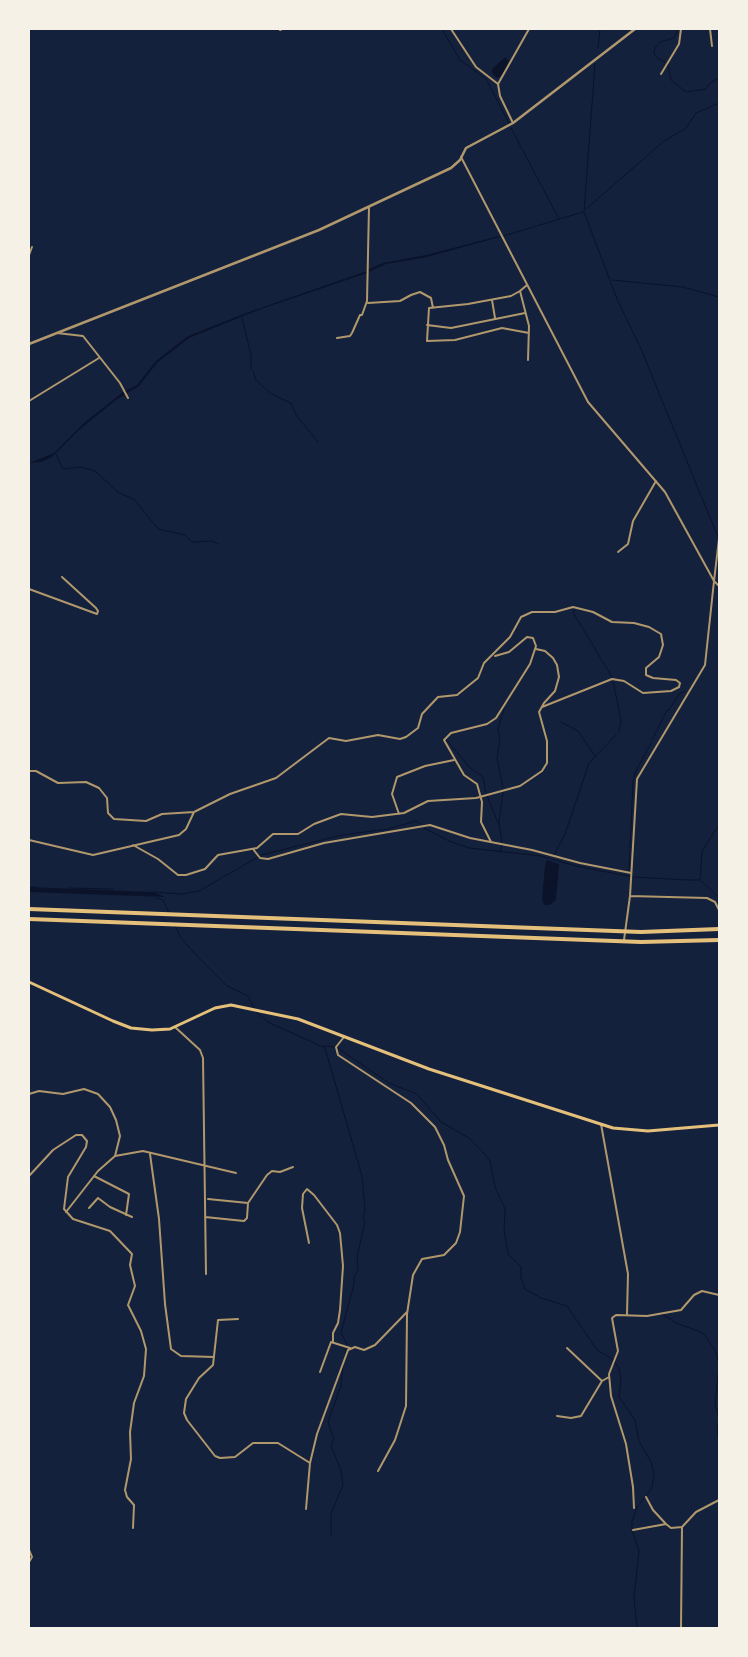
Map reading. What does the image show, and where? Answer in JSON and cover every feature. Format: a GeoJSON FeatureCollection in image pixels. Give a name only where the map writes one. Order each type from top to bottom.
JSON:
{"type":"FeatureCollection","features":[{"type":"Feature","properties":{"kind":"highway"},"geometry":{"type":"LineString","coordinates":[[29,909],[626,931],[719,930]]}},
{"type":"Feature","properties":{"kind":"highway"},"geometry":{"type":"LineString","coordinates":[[29,919],[624,942],[670,943],[719,940]]}},
{"type":"Feature","properties":{"kind":"main road"},"geometry":{"type":"LineString","coordinates":[[29,982],[124,1026],[152,1030],[175,1028],[221,1006],[231,1005],[289,1016],[445,1075],[601,1124],[637,1131],[719,1125]]}},
{"type":"Feature","properties":{"kind":"street"},"geometry":{"type":"LineString","coordinates":[[451,29],[476,67],[498,84]]}},
{"type":"Feature","properties":{"kind":"street"},"geometry":{"type":"LineString","coordinates":[[513,123],[500,96],[498,84],[529,29]]}},
{"type":"Feature","properties":{"kind":"street"},"geometry":{"type":"LineString","coordinates":[[29,344],[310,234],[451,168],[466,148],[513,123],[635,29]]}},
{"type":"Feature","properties":{"kind":"street"},"geometry":{"type":"LineString","coordinates":[[661,74],[679,44],[681,29]]}},
{"type":"Feature","properties":{"kind":"street"},"geometry":{"type":"LineString","coordinates":[[710,29],[712,46]]}},
{"type":"Feature","properties":{"kind":"street"},"geometry":{"type":"LineString","coordinates":[[461,157],[588,402],[656,481],[670,501],[714,581],[719,586]]}},
{"type":"Feature","properties":{"kind":"street"},"geometry":{"type":"LineString","coordinates":[[337,338],[350,336],[367,302],[369,207]]}},
{"type":"Feature","properties":{"kind":"street"},"geometry":{"type":"LineString","coordinates":[[29,255],[32,247]]}},
{"type":"Feature","properties":{"kind":"street"},"geometry":{"type":"LineString","coordinates":[[527,285],[511,296],[428,309],[427,341],[455,340],[502,328],[529,333]]}},
{"type":"Feature","properties":{"kind":"street"},"geometry":{"type":"LineString","coordinates":[[520,291],[529,333],[528,360]]}},
{"type":"Feature","properties":{"kind":"street"},"geometry":{"type":"LineString","coordinates":[[367,302],[396,302],[416,293],[424,293],[431,298],[434,308]]}},
{"type":"Feature","properties":{"kind":"street"},"geometry":{"type":"LineString","coordinates":[[492,300],[495,318]]}},
{"type":"Feature","properties":{"kind":"street"},"geometry":{"type":"LineString","coordinates":[[427,325],[451,328],[526,313]]}},
{"type":"Feature","properties":{"kind":"street"},"geometry":{"type":"LineString","coordinates":[[57,333],[82,335],[120,383],[128,398]]}},
{"type":"Feature","properties":{"kind":"street"},"geometry":{"type":"LineString","coordinates":[[29,401],[99,358]]}},
{"type":"Feature","properties":{"kind":"street"},"geometry":{"type":"LineString","coordinates":[[618,552],[628,544],[634,521],[656,481]]}},
{"type":"Feature","properties":{"kind":"street"},"geometry":{"type":"LineString","coordinates":[[624,942],[630,896],[638,775],[705,665],[719,539]]}},
{"type":"Feature","properties":{"kind":"street"},"geometry":{"type":"LineString","coordinates":[[29,589],[97,614],[96,608],[62,577]]}},
{"type":"Feature","properties":{"kind":"street"},"geometry":{"type":"LineString","coordinates":[[29,770],[36,771],[58,783],[68,785],[86,782],[99,788],[107,798],[108,813],[114,819],[146,821],[162,814],[194,812],[230,794],[276,778],[329,738],[346,742],[378,735],[404,739],[418,728],[422,714],[438,697],[459,694],[478,678],[484,664],[494,656],[510,637],[524,615],[532,612],[556,612],[573,607],[593,612],[612,622],[639,624],[658,632],[664,642],[662,651],[658,659],[646,668],[645,673],[650,678],[676,680],[680,684],[679,687],[671,691],[643,694],[624,681],[612,679],[542,707]]}},
{"type":"Feature","properties":{"kind":"street"},"geometry":{"type":"LineString","coordinates":[[491,842],[482,822],[481,797],[477,784],[464,774],[454,760],[444,738],[454,732],[494,721],[530,664],[536,649],[534,641],[530,636],[505,654],[494,656]]}},
{"type":"Feature","properties":{"kind":"street"},"geometry":{"type":"LineString","coordinates":[[134,845],[181,875],[195,874],[206,869],[218,855],[253,849],[273,834],[298,834],[314,824],[341,814],[350,813],[367,817],[399,814],[408,812],[428,801],[481,797],[520,786],[545,768],[548,753],[546,735],[539,716],[542,707],[555,691],[559,673],[555,661],[549,654],[536,649]]}},
{"type":"Feature","properties":{"kind":"street"},"geometry":{"type":"LineString","coordinates":[[399,814],[392,794],[397,778],[425,766],[454,760]]}},
{"type":"Feature","properties":{"kind":"street"},"geometry":{"type":"LineString","coordinates":[[29,840],[87,855],[179,835],[186,829],[194,812]]}},
{"type":"Feature","properties":{"kind":"street"},"geometry":{"type":"LineString","coordinates":[[253,849],[260,858],[268,859],[324,843],[430,825],[470,838],[631,875]]}},
{"type":"Feature","properties":{"kind":"street"},"geometry":{"type":"LineString","coordinates":[[630,896],[706,898],[716,902],[719,910]]}},
{"type":"Feature","properties":{"kind":"street"},"geometry":{"type":"LineString","coordinates":[[175,1028],[203,1054],[206,1274]]}},
{"type":"Feature","properties":{"kind":"street"},"geometry":{"type":"LineString","coordinates":[[344,1037],[336,1047],[338,1055],[411,1103],[432,1123],[442,1141],[464,1196],[458,1240],[447,1253],[425,1257],[419,1262],[413,1276],[407,1312],[406,1406],[395,1440],[378,1471]]}},
{"type":"Feature","properties":{"kind":"street"},"geometry":{"type":"LineString","coordinates":[[29,1094],[39,1091],[63,1094],[84,1089],[98,1094],[110,1107],[116,1120],[120,1136],[116,1156]]}},
{"type":"Feature","properties":{"kind":"street"},"geometry":{"type":"LineString","coordinates":[[601,1124],[628,1274],[626,1315]]}},
{"type":"Feature","properties":{"kind":"street"},"geometry":{"type":"LineString","coordinates":[[29,1176],[59,1146],[76,1135],[84,1137],[87,1141],[85,1150],[67,1180],[67,1199],[64,1209],[78,1220],[110,1231],[132,1254],[130,1265],[135,1286],[128,1305],[141,1331],[146,1349],[144,1376],[134,1403],[130,1432],[130,1466],[125,1490],[126,1497],[134,1506],[133,1528]]}},
{"type":"Feature","properties":{"kind":"street"},"geometry":{"type":"LineString","coordinates":[[66,1212],[94,1176],[116,1156],[141,1151],[236,1173]]}},
{"type":"Feature","properties":{"kind":"street"},"geometry":{"type":"LineString","coordinates":[[150,1154],[159,1219],[165,1304],[171,1349],[181,1356],[214,1357]]}},
{"type":"Feature","properties":{"kind":"street"},"geometry":{"type":"LineString","coordinates":[[205,1217],[244,1221],[247,1218],[248,1203],[270,1172],[280,1172],[293,1167]]}},
{"type":"Feature","properties":{"kind":"street"},"geometry":{"type":"LineString","coordinates":[[94,1176],[129,1194],[126,1215]]}},
{"type":"Feature","properties":{"kind":"street"},"geometry":{"type":"LineString","coordinates":[[309,1243],[302,1208],[303,1194],[306,1189],[334,1220],[340,1233],[343,1266],[338,1323],[320,1372]]}},
{"type":"Feature","properties":{"kind":"street"},"geometry":{"type":"LineString","coordinates":[[88,1208],[98,1198],[110,1207],[132,1218]]}},
{"type":"Feature","properties":{"kind":"street"},"geometry":{"type":"LineString","coordinates":[[208,1199],[248,1203]]}},
{"type":"Feature","properties":{"kind":"street"},"geometry":{"type":"LineString","coordinates":[[634,1508],[633,1487],[626,1444],[612,1401],[609,1377],[618,1349],[612,1318],[615,1315],[647,1316],[681,1310],[694,1295],[702,1291],[719,1295]]}},
{"type":"Feature","properties":{"kind":"street"},"geometry":{"type":"LineString","coordinates":[[332,1342],[364,1350],[375,1345],[407,1312]]}},
{"type":"Feature","properties":{"kind":"street"},"geometry":{"type":"LineString","coordinates":[[238,1319],[218,1320],[213,1364],[199,1378],[186,1400],[184,1413],[215,1456],[232,1458],[254,1443],[278,1443],[310,1463]]}},
{"type":"Feature","properties":{"kind":"street"},"geometry":{"type":"LineString","coordinates":[[306,1509],[310,1463],[323,1416],[350,1348]]}},
{"type":"Feature","properties":{"kind":"street"},"geometry":{"type":"LineString","coordinates":[[568,1348],[602,1381]]}},
{"type":"Feature","properties":{"kind":"street"},"geometry":{"type":"LineString","coordinates":[[557,1416],[571,1418],[581,1416],[602,1381],[609,1377]]}},
{"type":"Feature","properties":{"kind":"street"},"geometry":{"type":"LineString","coordinates":[[646,1498],[653,1510],[671,1528],[682,1527],[696,1512],[719,1500]]}},
{"type":"Feature","properties":{"kind":"street"},"geometry":{"type":"LineString","coordinates":[[633,1530],[666,1524]]}},
{"type":"Feature","properties":{"kind":"street"},"geometry":{"type":"LineString","coordinates":[[681,1628],[682,1527]]}},
{"type":"Feature","properties":{"kind":"street"},"geometry":{"type":"LineString","coordinates":[[29,1550],[32,1557],[29,1562]]}},
{"type":"Feature","properties":{"kind":"water"},"geometry":{"type":"Polygon","coordinates":[[[505,57],[509,61],[502,75],[497,78],[492,73],[492,69],[505,57]]]}},
{"type":"Feature","properties":{"kind":"water"},"geometry":{"type":"Polygon","coordinates":[[[499,236],[423,258],[386,264],[369,272],[369,269],[383,263],[426,255],[499,236]]]}},
{"type":"Feature","properties":{"kind":"water"},"geometry":{"type":"Polygon","coordinates":[[[367,271],[367,273],[261,309],[189,338],[157,363],[139,386],[116,400],[79,430],[52,457],[41,462],[29,463],[54,453],[84,423],[123,392],[137,385],[156,361],[188,336],[246,313],[367,271]]]}},
{"type":"Feature","properties":{"kind":"water"},"geometry":{"type":"Polygon","coordinates":[[[547,860],[559,864],[556,900],[550,905],[544,905],[542,899],[547,860]]]}},
{"type":"Feature","properties":{"kind":"water"},"geometry":{"type":"Polygon","coordinates":[[[29,887],[153,892],[165,897],[29,892],[29,887]]]}},
{"type":"Feature","properties":{"kind":"waterway"},"geometry":{"type":"LineString","coordinates":[[442,29],[460,60],[486,79],[509,123]]}},
{"type":"Feature","properties":{"kind":"waterway"},"geometry":{"type":"LineString","coordinates":[[598,48],[600,29]]}},
{"type":"Feature","properties":{"kind":"waterway"},"geometry":{"type":"LineString","coordinates":[[665,62],[658,59],[654,53],[655,48],[660,42],[674,38],[678,29]]}},
{"type":"Feature","properties":{"kind":"waterway"},"geometry":{"type":"LineString","coordinates":[[595,64],[584,212],[617,299],[641,349],[718,537]]}},
{"type":"Feature","properties":{"kind":"waterway"},"geometry":{"type":"LineString","coordinates":[[668,65],[671,80],[686,92],[706,89],[710,83],[719,78]]}},
{"type":"Feature","properties":{"kind":"waterway"},"geometry":{"type":"LineString","coordinates":[[586,209],[664,141],[686,128],[696,113],[719,103]]}},
{"type":"Feature","properties":{"kind":"waterway"},"geometry":{"type":"LineString","coordinates":[[511,128],[559,219]]}},
{"type":"Feature","properties":{"kind":"waterway"},"geometry":{"type":"LineString","coordinates":[[500,237],[583,212]]}},
{"type":"Feature","properties":{"kind":"waterway"},"geometry":{"type":"LineString","coordinates":[[612,280],[683,287],[719,297]]}},
{"type":"Feature","properties":{"kind":"waterway"},"geometry":{"type":"LineString","coordinates":[[242,318],[251,355],[251,369]]}},
{"type":"Feature","properties":{"kind":"waterway"},"geometry":{"type":"LineString","coordinates":[[253,371],[256,380],[271,394],[291,403],[296,415],[318,442]]}},
{"type":"Feature","properties":{"kind":"waterway"},"geometry":{"type":"LineString","coordinates":[[56,454],[63,469],[81,467],[95,471],[119,493],[134,499],[158,529],[185,535],[192,542],[212,541],[219,544]]}},
{"type":"Feature","properties":{"kind":"waterway"},"geometry":{"type":"LineString","coordinates":[[574,610],[574,614],[612,677]]}},
{"type":"Feature","properties":{"kind":"waterway"},"geometry":{"type":"LineString","coordinates":[[613,681],[621,720],[619,732]]}},
{"type":"Feature","properties":{"kind":"waterway"},"geometry":{"type":"LineString","coordinates":[[652,740],[667,710],[669,710],[679,694],[685,691]]}},
{"type":"Feature","properties":{"kind":"waterway"},"geometry":{"type":"LineString","coordinates":[[503,788],[497,758],[500,739],[498,729],[504,709]]}},
{"type":"Feature","properties":{"kind":"waterway"},"geometry":{"type":"LineString","coordinates":[[561,722],[578,731],[595,756]]}},
{"type":"Feature","properties":{"kind":"waterway"},"geometry":{"type":"LineString","coordinates":[[554,855],[565,834],[589,763],[616,735]]}},
{"type":"Feature","properties":{"kind":"waterway"},"geometry":{"type":"LineString","coordinates":[[446,739],[470,768],[483,777],[486,793]]}},
{"type":"Feature","properties":{"kind":"waterway"},"geometry":{"type":"LineString","coordinates":[[629,871],[633,782],[635,773],[651,743]]}},
{"type":"Feature","properties":{"kind":"waterway"},"geometry":{"type":"LineString","coordinates":[[502,843],[499,822],[503,792]]}},
{"type":"Feature","properties":{"kind":"waterway"},"geometry":{"type":"LineString","coordinates":[[487,796],[499,825]]}},
{"type":"Feature","properties":{"kind":"waterway"},"geometry":{"type":"LineString","coordinates":[[261,855],[342,835],[388,829],[416,821],[420,824]]}},
{"type":"Feature","properties":{"kind":"waterway"},"geometry":{"type":"LineString","coordinates":[[424,828],[449,841],[469,848],[541,856],[576,866],[633,877],[700,880],[702,851],[719,825]]}},
{"type":"Feature","properties":{"kind":"waterway"},"geometry":{"type":"LineString","coordinates":[[500,852],[502,845]]}},
{"type":"Feature","properties":{"kind":"waterway"},"geometry":{"type":"LineString","coordinates":[[153,892],[182,894],[199,891],[258,857]]}},
{"type":"Feature","properties":{"kind":"waterway"},"geometry":{"type":"LineString","coordinates":[[701,881],[719,897]]}},
{"type":"Feature","properties":{"kind":"waterway"},"geometry":{"type":"LineString","coordinates":[[29,887],[35,887]]}},
{"type":"Feature","properties":{"kind":"waterway"},"geometry":{"type":"LineString","coordinates":[[68,888],[113,889]]}},
{"type":"Feature","properties":{"kind":"waterway"},"geometry":{"type":"LineString","coordinates":[[156,898],[163,900],[169,913]]}},
{"type":"Feature","properties":{"kind":"waterway"},"geometry":{"type":"LineString","coordinates":[[175,926],[181,938],[199,958],[227,986],[248,996],[255,1009]]}},
{"type":"Feature","properties":{"kind":"waterway"},"geometry":{"type":"LineString","coordinates":[[256,1012],[268,1022],[325,1048],[362,1176],[365,1210],[363,1218],[365,1221],[357,1257],[358,1270],[354,1277],[354,1284],[341,1333],[347,1344],[345,1355]]}},
{"type":"Feature","properties":{"kind":"waterway"},"geometry":{"type":"LineString","coordinates":[[324,1046],[336,1047],[389,1083],[417,1094],[441,1122],[469,1138],[483,1152],[490,1161],[495,1187],[505,1209],[504,1229],[508,1254],[521,1267],[521,1278],[525,1289],[541,1298],[567,1306],[597,1350],[612,1359],[619,1368],[621,1381],[619,1397],[635,1420],[639,1441],[651,1462],[654,1474],[652,1488],[637,1507],[632,1522],[632,1529],[639,1551],[634,1597],[637,1628]]}},
{"type":"Feature","properties":{"kind":"waterway"},"geometry":{"type":"LineString","coordinates":[[662,1314],[676,1323],[703,1333],[716,1352],[719,1365],[715,1404],[719,1418],[717,1428],[719,1445]]}},
{"type":"Feature","properties":{"kind":"waterway"},"geometry":{"type":"LineString","coordinates":[[331,1535],[331,1513],[343,1485],[341,1470],[331,1446],[334,1439],[328,1422],[341,1386],[343,1366]]}}]}
